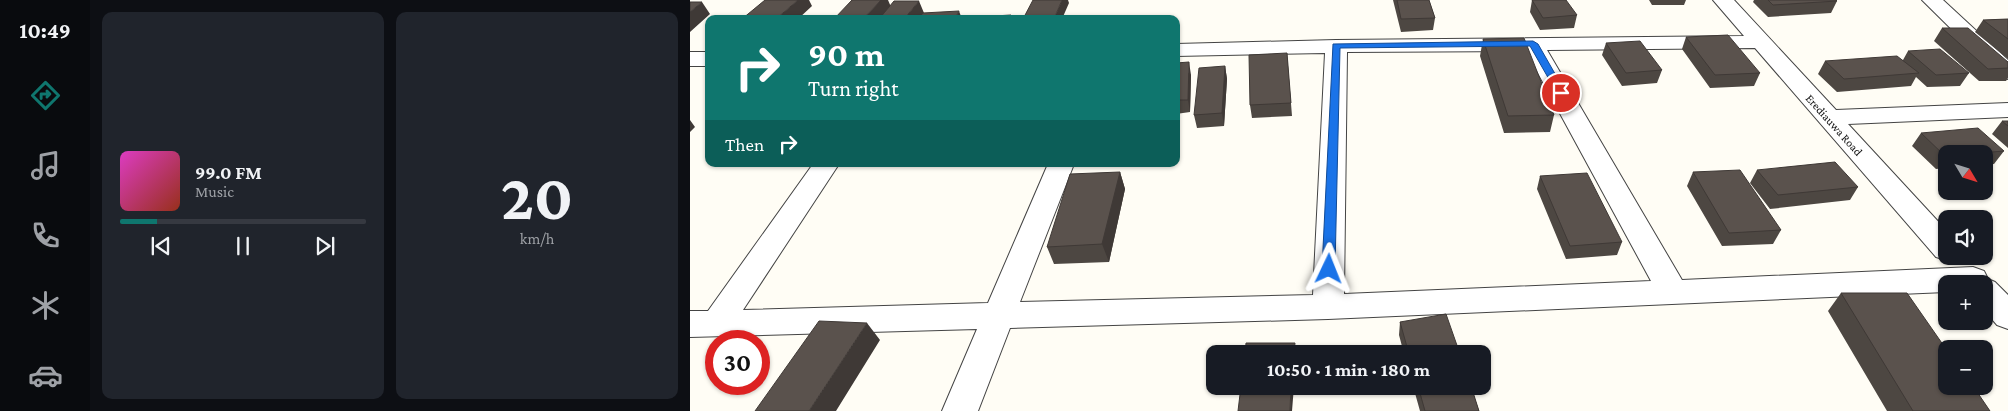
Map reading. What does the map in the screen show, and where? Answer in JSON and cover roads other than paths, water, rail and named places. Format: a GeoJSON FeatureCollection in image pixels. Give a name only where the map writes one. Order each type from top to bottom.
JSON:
{"type":"FeatureCollection","features":[{"type":"Feature","properties":{"kind":"street","name":"Erediauwa Road"},"geometry":{"type":"LineString","coordinates":[[1723,0],[1758,42],[1938,239]]}},
{"type":"Feature","properties":{"kind":"street"},"geometry":{"type":"LineString","coordinates":[[1932,0],[2008,72]]}},
{"type":"Feature","properties":{"kind":"street"},"geometry":{"type":"LineString","coordinates":[[1180,50],[1336,46],[1758,42]]}},
{"type":"Feature","properties":{"kind":"street"},"geometry":{"type":"LineString","coordinates":[[1533,44],[1673,292]]}},
{"type":"Feature","properties":{"kind":"street"},"geometry":{"type":"LineString","coordinates":[[1328,307],[1336,46]]}},
{"type":"Feature","properties":{"kind":"street"},"geometry":{"type":"LineString","coordinates":[[690,59],[705,59]]}},
{"type":"Feature","properties":{"kind":"street"},"geometry":{"type":"LineString","coordinates":[[1829,118],[2008,110]]}},
{"type":"Feature","properties":{"kind":"street"},"geometry":{"type":"LineString","coordinates":[[704,324],[824,167]]}},
{"type":"Feature","properties":{"kind":"street"},"geometry":{"type":"LineString","coordinates":[[960,411],[1060,167]]}},
{"type":"Feature","properties":{"kind":"street"},"geometry":{"type":"LineString","coordinates":[[704,324],[1328,307],[1938,279]]}},
{"type":"Feature","properties":{"kind":"street"},"geometry":{"type":"LineString","coordinates":[[1993,300],[2008,316]]}}]}
